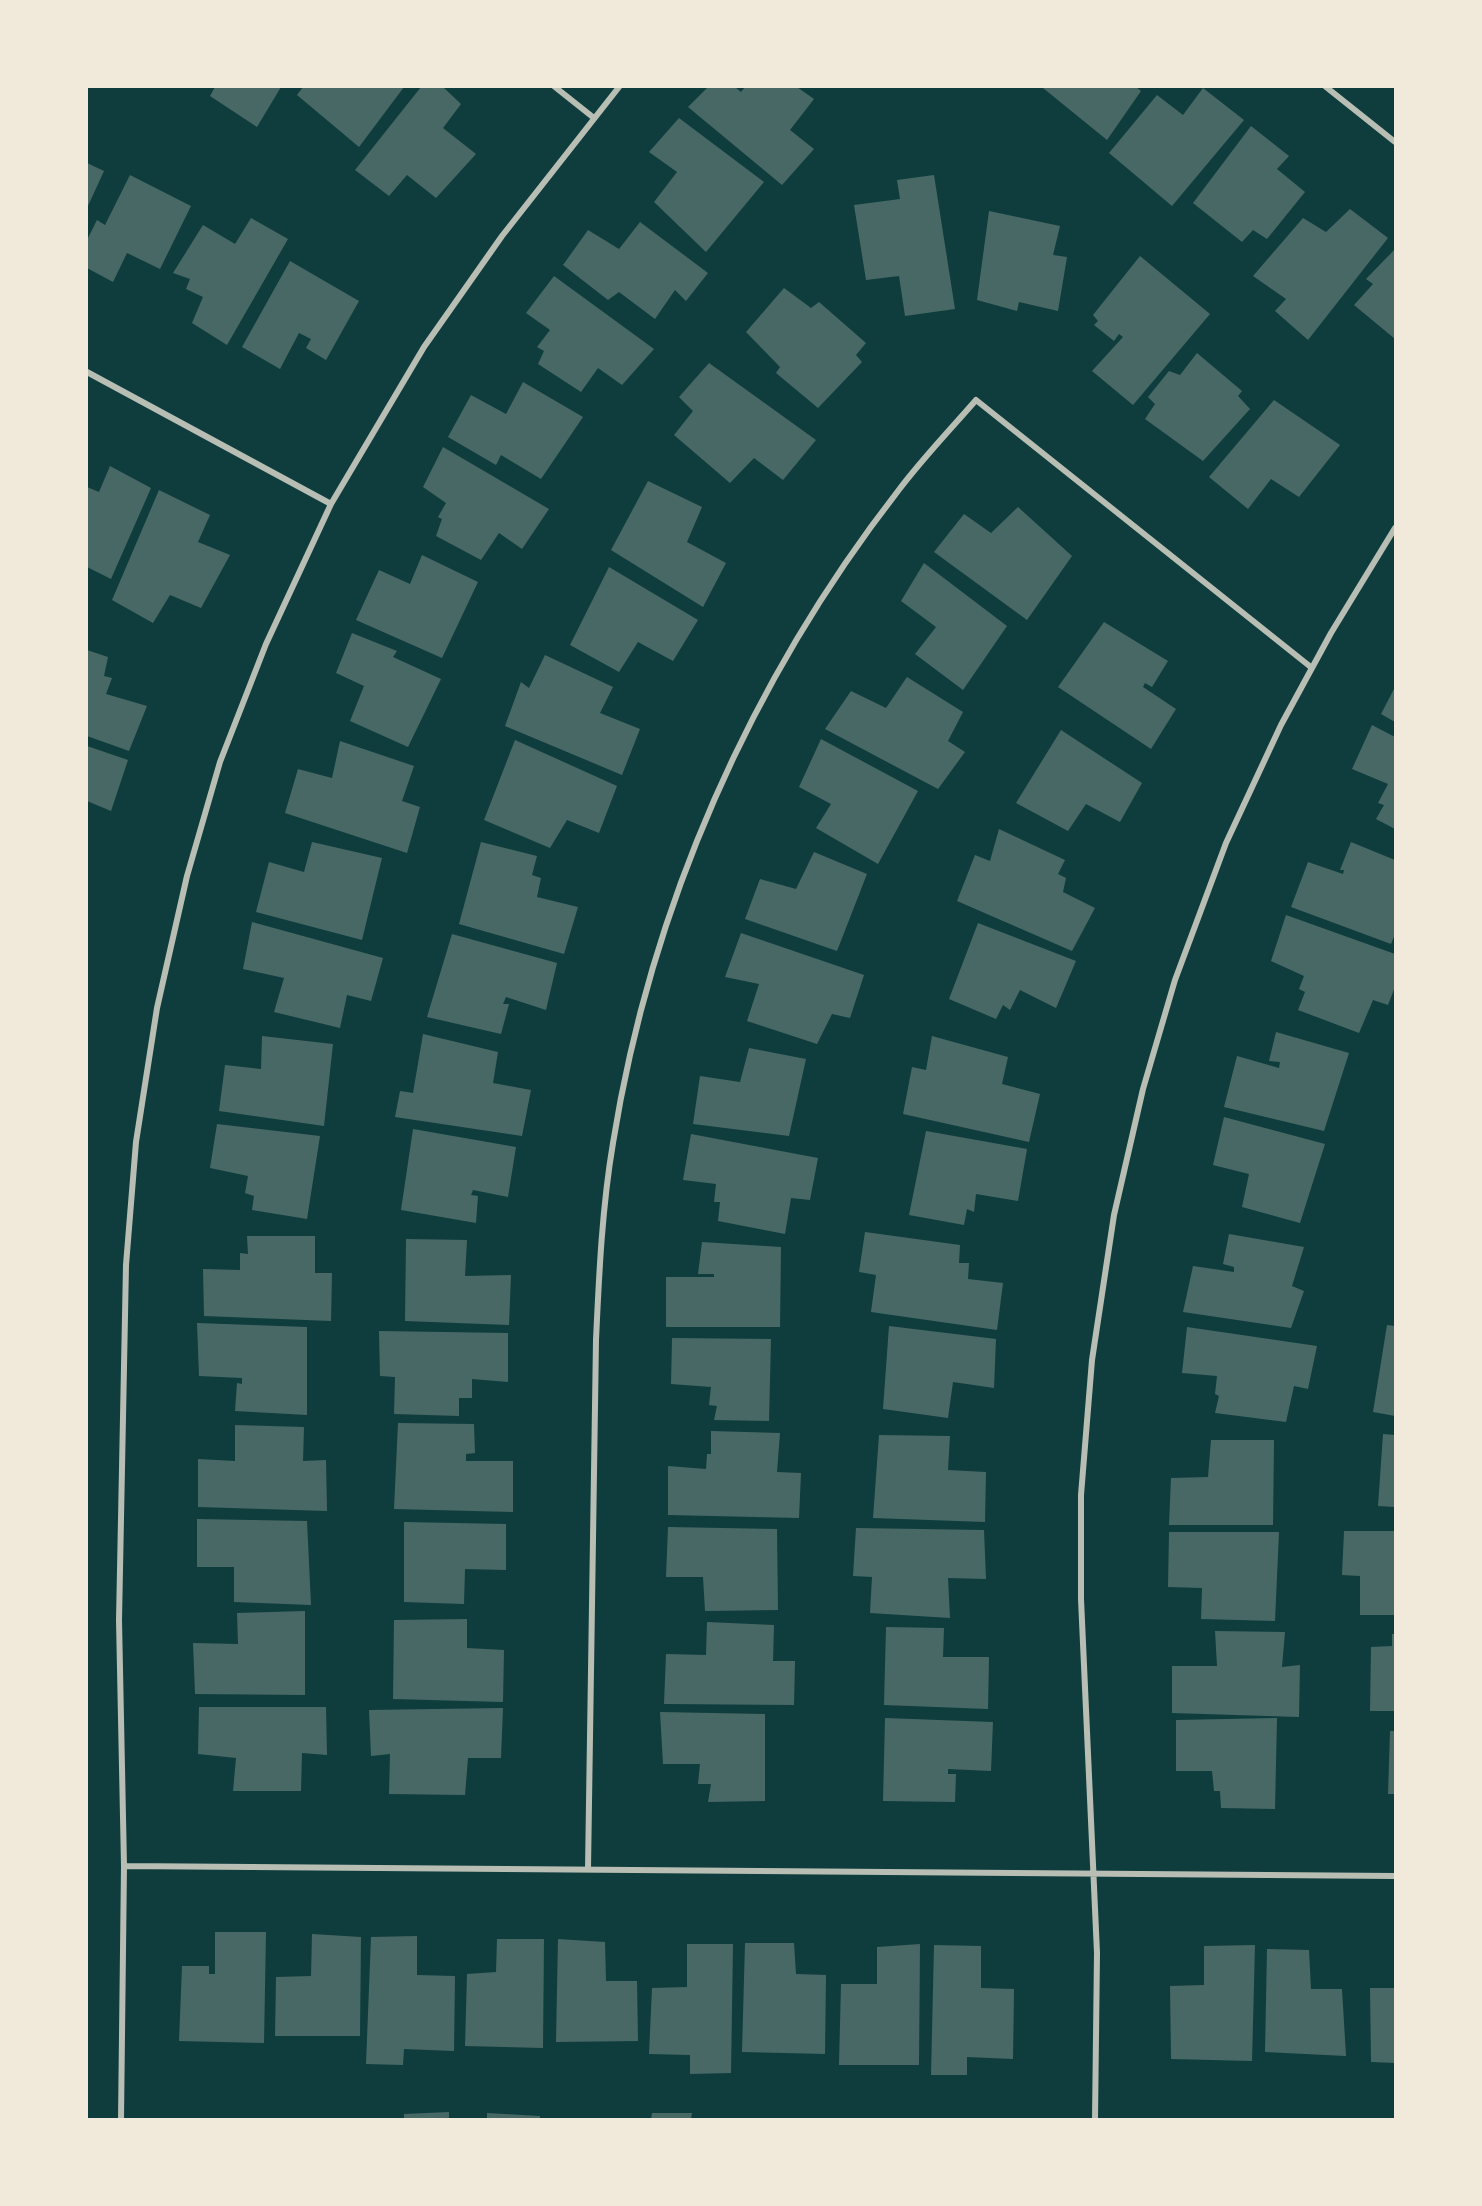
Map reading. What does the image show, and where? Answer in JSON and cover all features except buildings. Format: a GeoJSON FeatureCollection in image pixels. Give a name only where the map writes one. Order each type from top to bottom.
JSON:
{"type":"FeatureCollection","features":[{"type":"Feature","properties":{"kind":"street"},"geometry":{"type":"LineString","coordinates":[[555,87],[594,118]]}},
{"type":"Feature","properties":{"kind":"street"},"geometry":{"type":"LineString","coordinates":[[121,2119],[124,1866],[119,1620],[126,1265],[136,1142],[156,1008],[187,876],[220,762],[266,644],[331,504],[424,346],[502,236],[619,87]]}},
{"type":"Feature","properties":{"kind":"street"},"geometry":{"type":"LineString","coordinates":[[1326,87],[1395,142]]}},
{"type":"Feature","properties":{"kind":"street"},"geometry":{"type":"LineString","coordinates":[[87,372],[331,504]]}},
{"type":"Feature","properties":{"kind":"street"},"geometry":{"type":"LineString","coordinates":[[588,1869],[596,1340],[600,1262],[613,1144],[636,1028],[669,914],[714,798],[771,682],[833,581],[898,490],[976,400],[1312,668]]}},
{"type":"Feature","properties":{"kind":"street"},"geometry":{"type":"LineString","coordinates":[[1095,2119],[1097,1953],[1081,1599],[1082,1495],[1092,1360],[1114,1215],[1143,1089],[1175,980],[1226,843],[1281,725],[1331,633],[1395,528]]}},
{"type":"Feature","properties":{"kind":"street"},"geometry":{"type":"LineString","coordinates":[[124,1866],[1395,1876]]}}]}
